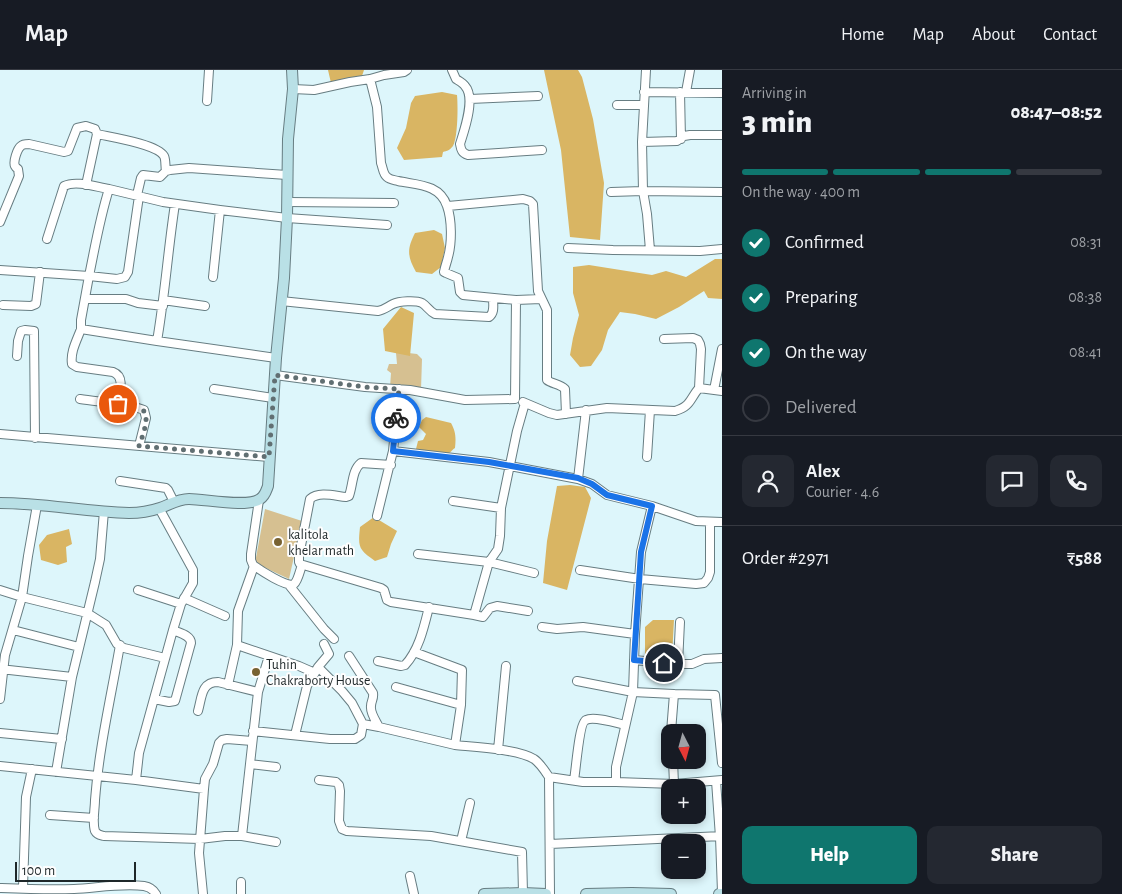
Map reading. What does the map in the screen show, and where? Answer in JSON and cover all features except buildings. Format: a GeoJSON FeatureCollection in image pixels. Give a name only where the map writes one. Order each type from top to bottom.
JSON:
{"type":"FeatureCollection","features":[{"type":"Feature","properties":{"kind":"street"},"geometry":{"type":"LineString","coordinates":[[207,101],[209,70]]}},
{"type":"Feature","properties":{"kind":"street"},"geometry":{"type":"LineString","coordinates":[[0,503],[37,504],[131,513],[159,508],[187,499],[251,503],[259,500],[265,494],[268,486],[276,358],[284,278],[288,202],[288,139],[293,90],[292,70]]}},
{"type":"Feature","properties":{"kind":"street"},"geometry":{"type":"LineString","coordinates":[[293,90],[314,90],[407,70]]}},
{"type":"Feature","properties":{"kind":"street"},"geometry":{"type":"LineString","coordinates":[[452,70],[456,80],[467,88],[470,99],[460,144],[464,153],[542,150]]}},
{"type":"Feature","properties":{"kind":"street"},"geometry":{"type":"LineString","coordinates":[[646,70],[642,142],[644,191],[650,250]]}},
{"type":"Feature","properties":{"kind":"street"},"geometry":{"type":"LineString","coordinates":[[681,139],[683,92],[690,70]]}},
{"type":"Feature","properties":{"kind":"street"},"geometry":{"type":"LineString","coordinates":[[370,79],[376,107],[382,163],[387,177],[432,188],[439,192],[448,206],[450,241],[444,272],[458,278],[460,292],[463,295],[493,299],[540,299]]}},
{"type":"Feature","properties":{"kind":"street"},"geometry":{"type":"LineString","coordinates":[[644,92],[722,93]]}},
{"type":"Feature","properties":{"kind":"street"},"geometry":{"type":"LineString","coordinates":[[470,99],[538,96]]}},
{"type":"Feature","properties":{"kind":"street"},"geometry":{"type":"LineString","coordinates":[[617,105],[643,106]]}},
{"type":"Feature","properties":{"kind":"street"},"geometry":{"type":"LineString","coordinates":[[0,222],[19,176],[14,163],[21,146],[29,144],[64,152],[68,151],[77,128],[92,127],[97,134],[86,185]]}},
{"type":"Feature","properties":{"kind":"street"},"geometry":{"type":"LineString","coordinates":[[97,134],[147,145],[159,151],[164,155],[166,171]]}},
{"type":"Feature","properties":{"kind":"street"},"geometry":{"type":"LineString","coordinates":[[642,142],[677,141],[690,134],[722,135]]}},
{"type":"Feature","properties":{"kind":"street"},"geometry":{"type":"LineString","coordinates":[[0,270],[117,279],[125,277],[129,265],[141,178],[144,175],[160,177],[166,171],[189,168],[287,175]]}},
{"type":"Feature","properties":{"kind":"street"},"geometry":{"type":"LineString","coordinates":[[47,239],[64,186],[70,184],[110,189],[175,204],[220,210],[287,218],[387,226]]}},
{"type":"Feature","properties":{"kind":"street"},"geometry":{"type":"LineString","coordinates":[[110,189],[95,244],[81,329],[71,359],[72,364],[77,367],[118,374],[121,379],[118,404]]}},
{"type":"Feature","properties":{"kind":"street"},"geometry":{"type":"LineString","coordinates":[[611,192],[722,192]]}},
{"type":"Feature","properties":{"kind":"street"},"geometry":{"type":"LineString","coordinates":[[448,206],[523,199],[533,204],[538,292],[547,310],[547,380],[565,389],[566,414]]}},
{"type":"Feature","properties":{"kind":"street"},"geometry":{"type":"LineString","coordinates":[[288,202],[394,203]]}},
{"type":"Feature","properties":{"kind":"street"},"geometry":{"type":"LineString","coordinates":[[157,341],[175,204]]}},
{"type":"Feature","properties":{"kind":"street"},"geometry":{"type":"LineString","coordinates":[[213,277],[220,210]]}},
{"type":"Feature","properties":{"kind":"street"},"geometry":{"type":"LineString","coordinates":[[568,248],[700,251],[722,249]]}},
{"type":"Feature","properties":{"kind":"street"},"geometry":{"type":"LineString","coordinates":[[3,305],[31,306],[36,304],[40,272]]}},
{"type":"Feature","properties":{"kind":"street"},"geometry":{"type":"LineString","coordinates":[[85,299],[126,299],[138,303],[205,306]]}},
{"type":"Feature","properties":{"kind":"street"},"geometry":{"type":"LineString","coordinates":[[281,301],[378,310],[383,310],[394,303],[419,302],[435,314],[489,317],[493,312],[493,299]]}},
{"type":"Feature","properties":{"kind":"street"},"geometry":{"type":"LineString","coordinates":[[515,399],[516,300]]}},
{"type":"Feature","properties":{"kind":"street"},"geometry":{"type":"LineString","coordinates":[[81,329],[276,358]]}},
{"type":"Feature","properties":{"kind":"street"},"geometry":{"type":"LineString","coordinates":[[17,356],[20,331],[34,331],[35,438]]}},
{"type":"Feature","properties":{"kind":"street"},"geometry":{"type":"LineString","coordinates":[[275,375],[365,387],[410,390],[465,400],[515,399],[550,413],[566,414],[606,408],[675,411],[684,408],[690,403],[693,395],[699,388],[701,350],[698,340],[693,338],[664,339]]}},
{"type":"Feature","properties":{"kind":"street"},"geometry":{"type":"LineString","coordinates":[[699,388],[718,391],[722,349]]}},
{"type":"Feature","properties":{"kind":"street"},"geometry":{"type":"LineString","coordinates":[[214,389],[273,398]]}},
{"type":"Feature","properties":{"kind":"street"},"geometry":{"type":"LineString","coordinates":[[377,516],[391,465],[399,389]]}},
{"type":"Feature","properties":{"kind":"street"},"geometry":{"type":"LineString","coordinates":[[80,399],[118,404],[144,410],[146,422],[139,446]]}},
{"type":"Feature","properties":{"kind":"street"},"geometry":{"type":"LineString","coordinates":[[474,615],[489,562],[498,550],[501,508],[517,431],[525,403]]}},
{"type":"Feature","properties":{"kind":"street"},"geometry":{"type":"LineString","coordinates":[[578,478],[586,410]]}},
{"type":"Feature","properties":{"kind":"street"},"geometry":{"type":"LineString","coordinates":[[647,457],[650,410]]}},
{"type":"Feature","properties":{"kind":"street"},"geometry":{"type":"LineString","coordinates":[[0,434],[269,457]]}},
{"type":"Feature","properties":{"kind":"street"},"geometry":{"type":"LineString","coordinates":[[393,451],[509,466],[578,478],[592,484],[607,495],[652,506],[696,520],[722,522]]}},
{"type":"Feature","properties":{"kind":"street"},"geometry":{"type":"LineString","coordinates":[[391,465],[361,462],[355,471],[348,496],[320,494],[314,495],[310,499],[299,562],[302,565],[381,588],[384,590],[387,600],[391,602],[483,617],[490,608],[497,606],[528,611]]}},
{"type":"Feature","properties":{"kind":"street"},"geometry":{"type":"LineString","coordinates":[[120,481],[166,488],[174,502]]}},
{"type":"Feature","properties":{"kind":"street"},"geometry":{"type":"LineString","coordinates":[[259,500],[251,554],[254,566],[288,585],[334,639]]}},
{"type":"Feature","properties":{"kind":"street"},"geometry":{"type":"LineString","coordinates":[[453,501],[501,508]]}},
{"type":"Feature","properties":{"kind":"street"},"geometry":{"type":"LineString","coordinates":[[0,699],[3,655],[13,630],[22,598],[37,504]]}},
{"type":"Feature","properties":{"kind":"street"},"geometry":{"type":"LineString","coordinates":[[616,782],[616,768],[632,692],[641,552],[652,506]]}},
{"type":"Feature","properties":{"kind":"street"},"geometry":{"type":"LineString","coordinates":[[136,780],[139,753],[173,630],[183,601],[194,583],[193,570],[159,508]]}},
{"type":"Feature","properties":{"kind":"street"},"geometry":{"type":"LineString","coordinates":[[56,772],[72,677],[100,559],[104,511]]}},
{"type":"Feature","properties":{"kind":"street"},"geometry":{"type":"LineString","coordinates":[[580,570],[640,579],[704,583],[710,572],[710,522]]}},
{"type":"Feature","properties":{"kind":"street"},"geometry":{"type":"LineString","coordinates":[[418,554],[489,562],[534,573]]}},
{"type":"Feature","properties":{"kind":"street"},"geometry":{"type":"LineString","coordinates":[[288,585],[294,584],[302,565]]}},
{"type":"Feature","properties":{"kind":"street"},"geometry":{"type":"LineString","coordinates":[[228,685],[237,645],[238,611],[254,566]]}},
{"type":"Feature","properties":{"kind":"street"},"geometry":{"type":"LineString","coordinates":[[0,590],[22,598],[87,613],[106,625],[112,637],[120,646],[165,658]]}},
{"type":"Feature","properties":{"kind":"street"},"geometry":{"type":"LineString","coordinates":[[138,590],[183,601],[225,616]]}},
{"type":"Feature","properties":{"kind":"street"},"geometry":{"type":"LineString","coordinates":[[378,661],[401,666],[408,662],[421,637],[429,607]]}},
{"type":"Feature","properties":{"kind":"street"},"geometry":{"type":"LineString","coordinates":[[678,664],[680,622]]}},
{"type":"Feature","properties":{"kind":"street"},"geometry":{"type":"LineString","coordinates":[[542,627],[557,629],[583,627],[635,634]]}},
{"type":"Feature","properties":{"kind":"street"},"geometry":{"type":"LineString","coordinates":[[13,630],[79,647]]}},
{"type":"Feature","properties":{"kind":"street"},"geometry":{"type":"LineString","coordinates":[[154,699],[175,701],[191,643],[189,637],[173,630]]}},
{"type":"Feature","properties":{"kind":"street"},"geometry":{"type":"LineString","coordinates":[[295,735],[307,686],[316,670],[329,654],[324,644]]}},
{"type":"Feature","properties":{"kind":"street"},"geometry":{"type":"LineString","coordinates":[[237,645],[316,670],[342,691],[352,703],[364,724],[361,735],[355,739],[253,731]]}},
{"type":"Feature","properties":{"kind":"street"},"geometry":{"type":"LineString","coordinates":[[120,646],[97,776],[94,818],[95,830],[98,835],[200,839],[242,836],[276,842]]}},
{"type":"Feature","properties":{"kind":"street"},"geometry":{"type":"LineString","coordinates":[[414,652],[462,670],[455,745]]}},
{"type":"Feature","properties":{"kind":"street"},"geometry":{"type":"LineString","coordinates":[[242,836],[258,692],[269,656]]}},
{"type":"Feature","properties":{"kind":"street"},"geometry":{"type":"LineString","coordinates":[[349,656],[373,693],[374,697],[371,707],[379,727]]}},
{"type":"Feature","properties":{"kind":"street"},"geometry":{"type":"LineString","coordinates":[[634,660],[692,664],[704,659],[722,658]]}},
{"type":"Feature","properties":{"kind":"street"},"geometry":{"type":"LineString","coordinates":[[498,750],[506,666]]}},
{"type":"Feature","properties":{"kind":"street"},"geometry":{"type":"LineString","coordinates":[[2,669],[72,677]]}},
{"type":"Feature","properties":{"kind":"street"},"geometry":{"type":"LineString","coordinates":[[577,681],[632,692],[719,695],[722,763]]}},
{"type":"Feature","properties":{"kind":"street"},"geometry":{"type":"LineString","coordinates":[[198,710],[204,688],[207,684],[218,682],[258,692]]}},
{"type":"Feature","properties":{"kind":"street"},"geometry":{"type":"LineString","coordinates":[[396,687],[460,705]]}},
{"type":"Feature","properties":{"kind":"street"},"geometry":{"type":"LineString","coordinates":[[672,724],[674,694]]}},
{"type":"Feature","properties":{"kind":"street"},"geometry":{"type":"LineString","coordinates":[[574,780],[580,731],[583,722],[595,718],[625,725]]}},
{"type":"Feature","properties":{"kind":"street"},"geometry":{"type":"LineString","coordinates":[[364,724],[455,745],[526,755],[535,760],[549,777],[550,894]]}},
{"type":"Feature","properties":{"kind":"street"},"geometry":{"type":"LineString","coordinates":[[0,733],[62,739]]}},
{"type":"Feature","properties":{"kind":"street"},"geometry":{"type":"LineString","coordinates":[[203,894],[199,853],[205,779],[213,764],[219,743],[222,740],[252,741]]}},
{"type":"Feature","properties":{"kind":"street"},"geometry":{"type":"LineString","coordinates":[[250,764],[276,767]]}},
{"type":"Feature","properties":{"kind":"street"},"geometry":{"type":"LineString","coordinates":[[0,766],[204,789]]}},
{"type":"Feature","properties":{"kind":"street"},"geometry":{"type":"LineString","coordinates":[[22,888],[26,797],[32,769]]}},
{"type":"Feature","properties":{"kind":"street"},"geometry":{"type":"LineString","coordinates":[[549,777],[574,780],[661,784]]}},
{"type":"Feature","properties":{"kind":"street"},"geometry":{"type":"LineString","coordinates":[[319,780],[336,782],[339,785],[339,821],[342,829],[347,831],[412,835],[461,841],[522,852],[523,893]]}},
{"type":"Feature","properties":{"kind":"street"},"geometry":{"type":"LineString","coordinates":[[706,781],[719,780],[721,893]]}},
{"type":"Feature","properties":{"kind":"street"},"geometry":{"type":"LineString","coordinates":[[461,841],[470,803]]}},
{"type":"Feature","properties":{"kind":"street"},"geometry":{"type":"LineString","coordinates":[[50,815],[94,818]]}},
{"type":"Feature","properties":{"kind":"street"},"geometry":{"type":"LineString","coordinates":[[550,844],[721,837]]}},
{"type":"Feature","properties":{"kind":"street"},"geometry":{"type":"LineString","coordinates":[[410,876],[414,894]]}},
{"type":"Feature","properties":{"kind":"street"},"geometry":{"type":"LineString","coordinates":[[241,882],[241,894]]}},
{"type":"Feature","properties":{"kind":"street"},"geometry":{"type":"LineString","coordinates":[[3,890],[22,888],[72,892],[96,891],[116,886],[143,886],[151,888],[156,894]]}},
{"type":"Feature","properties":{"kind":"street"},"geometry":{"type":"LineString","coordinates":[[484,894],[546,894]]}},
{"type":"Feature","properties":{"kind":"street"},"geometry":{"type":"LineString","coordinates":[[586,894],[671,894]]}},
{"type":"Feature","properties":{"kind":"shaded area"},"geometry":{"type":"Polygon","coordinates":[[[328,70],[364,70],[362,76],[331,83],[328,70]]]}},
{"type":"Feature","properties":{"kind":"shaded area"},"geometry":{"type":"Polygon","coordinates":[[[544,70],[578,70],[582,77],[593,119],[604,183],[600,240],[570,237],[561,150],[544,70]]]}},
{"type":"Feature","properties":{"kind":"shaded area"},"geometry":{"type":"Polygon","coordinates":[[[442,92],[457,95],[457,129],[453,146],[443,152],[442,157],[404,160],[397,148],[406,128],[411,103],[415,96],[442,92]]]}},
{"type":"Feature","properties":{"kind":"shaded area"},"geometry":{"type":"Polygon","coordinates":[[[434,230],[442,234],[445,248],[441,267],[432,274],[416,272],[409,252],[412,239],[415,233],[434,230]]]}},
{"type":"Feature","properties":{"kind":"shaded area"},"geometry":{"type":"Polygon","coordinates":[[[715,259],[722,259],[722,299],[708,298],[704,291],[656,319],[620,312],[608,330],[602,350],[591,366],[580,367],[570,355],[579,315],[573,293],[573,267],[589,265],[652,275],[666,271],[686,277],[715,259]]]}},
{"type":"Feature","properties":{"kind":"shaded area"},"geometry":{"type":"Polygon","coordinates":[[[401,307],[414,313],[410,356],[385,351],[383,329],[401,307]]]}},
{"type":"Feature","properties":{"kind":"shaded area"},"geometry":{"type":"Polygon","coordinates":[[[396,353],[417,354],[422,359],[421,390],[390,387],[391,373],[387,370],[389,364],[397,364],[396,353]]]}},
{"type":"Feature","properties":{"kind":"shaded area"},"geometry":{"type":"Polygon","coordinates":[[[426,417],[451,423],[456,441],[455,448],[450,453],[437,455],[416,449],[418,441],[423,440],[426,434],[419,427],[422,420],[426,417]]]}},
{"type":"Feature","properties":{"kind":"shaded area"},"geometry":{"type":"Polygon","coordinates":[[[557,486],[585,487],[591,498],[567,590],[543,583],[547,541],[557,486]]]}},
{"type":"Feature","properties":{"kind":"shaded area","name":"kalitola khelar math"},"geometry":{"type":"Polygon","coordinates":[[[265,509],[302,521],[289,579],[255,563],[265,509]]]}},
{"type":"Feature","properties":{"kind":"shaded area"},"geometry":{"type":"Polygon","coordinates":[[[374,517],[397,531],[387,557],[375,561],[362,550],[359,543],[360,527],[374,517]]]}},
{"type":"Feature","properties":{"kind":"shaded area"},"geometry":{"type":"Polygon","coordinates":[[[69,529],[72,544],[66,547],[67,562],[58,565],[41,560],[39,545],[47,535],[69,529]]]}},
{"type":"Feature","properties":{"kind":"shaded area"},"geometry":{"type":"Polygon","coordinates":[[[653,620],[674,620],[672,656],[645,656],[645,627],[653,620]]]}},
{"type":"Feature","properties":{"kind":"way so far"},"geometry":{"type":"LineString","coordinates":[[118,404],[144,410],[146,422],[139,446],[269,457],[275,375],[365,387],[399,389],[396,418]]}},
{"type":"Feature","properties":{"kind":"place","name":"kalitola khelar math"},"geometry":{"type":"Point","coordinates":[278,542]}},
{"type":"Feature","properties":{"kind":"place","name":"Tuhin Chakraborty House"},"geometry":{"type":"Point","coordinates":[256,672]}},
{"type":"Feature","properties":{"kind":"route"},"geometry":{"type":"LineString","coordinates":[[396,418],[393,451],[489,462],[578,478],[592,484],[607,495],[652,506],[641,552],[634,660],[664,663]]}}]}
